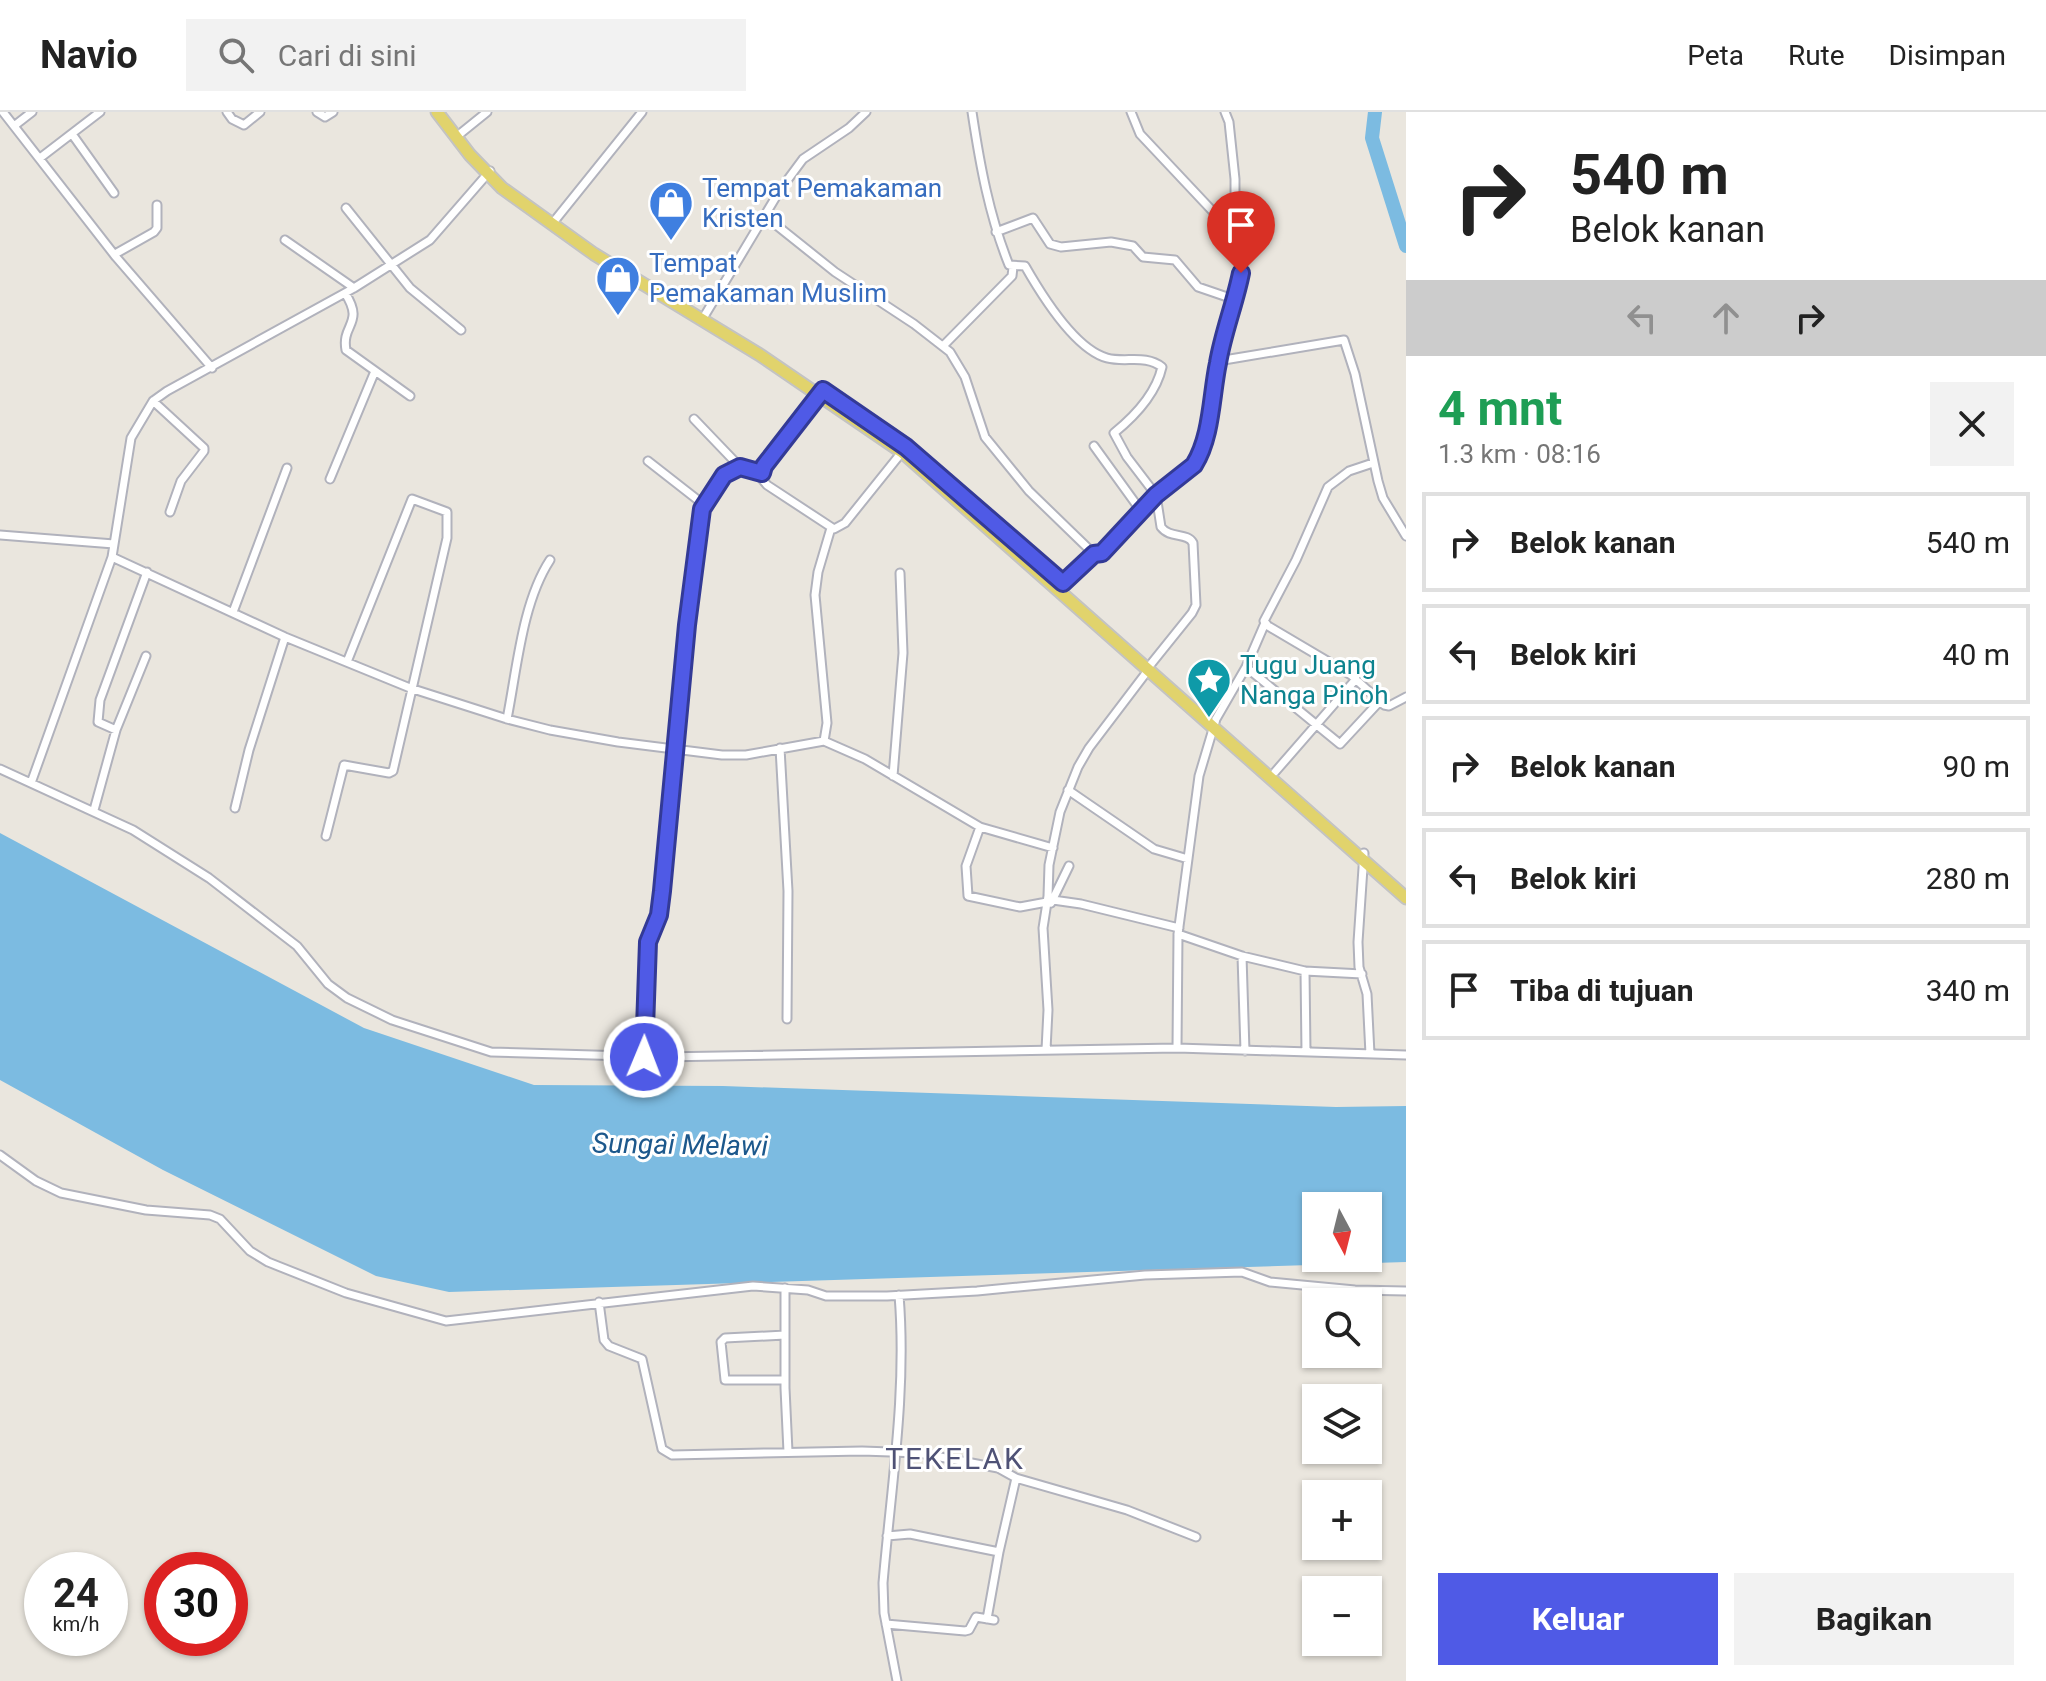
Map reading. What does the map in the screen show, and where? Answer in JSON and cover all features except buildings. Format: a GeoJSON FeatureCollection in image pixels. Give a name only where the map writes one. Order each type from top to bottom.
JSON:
{"type":"FeatureCollection","features":[{"type":"Feature","properties":{"kind":"main road"},"geometry":{"type":"LineString","coordinates":[[437,112],[502,188],[594,254],[821,392],[902,452],[1275,772],[1406,898]]}},
{"type":"Feature","properties":{"kind":"main road"},"geometry":{"type":"LineString","coordinates":[[446,112],[489,172],[597,249],[705,315],[906,447],[1063,583],[1150,666]]}},
{"type":"Feature","properties":{"kind":"main road"},"geometry":{"type":"LineString","coordinates":[[1215,722],[1364,857],[1406,889]]}},
{"type":"Feature","properties":{"kind":"street"},"geometry":{"type":"LineString","coordinates":[[3,112],[115,254],[212,368]]}},
{"type":"Feature","properties":{"kind":"street"},"geometry":{"type":"LineString","coordinates":[[14,126],[32,112]]}},
{"type":"Feature","properties":{"kind":"street"},"geometry":{"type":"LineString","coordinates":[[40,158],[100,112]]}},
{"type":"Feature","properties":{"kind":"street"},"geometry":{"type":"LineString","coordinates":[[227,112],[232,119],[244,125],[260,112]]}},
{"type":"Feature","properties":{"kind":"street"},"geometry":{"type":"LineString","coordinates":[[317,112],[325,117],[333,112]]}},
{"type":"Feature","properties":{"kind":"street"},"geometry":{"type":"LineString","coordinates":[[461,133],[487,112]]}},
{"type":"Feature","properties":{"kind":"street"},"geometry":{"type":"LineString","coordinates":[[556,219],[642,112]]}},
{"type":"Feature","properties":{"kind":"street"},"geometry":{"type":"LineString","coordinates":[[705,315],[803,159],[849,128],[866,112]]}},
{"type":"Feature","properties":{"kind":"street"},"geometry":{"type":"LineString","coordinates":[[972,112],[983,184],[1009,265],[1025,266],[1075,336],[1095,352],[1111,359],[1146,360],[1162,367],[1142,406],[1114,433],[1127,457],[1156,495],[1161,527],[1170,535],[1191,539],[1193,543],[1197,595],[1192,613],[1089,748],[1068,790],[1049,865],[1051,898]]}},
{"type":"Feature","properties":{"kind":"street"},"geometry":{"type":"LineString","coordinates":[[1131,112],[1140,134],[1235,235]]}},
{"type":"Feature","properties":{"kind":"street"},"geometry":{"type":"LineString","coordinates":[[1063,583],[1094,554],[1102,553],[1156,495],[1197,460],[1241,273],[1235,235],[1229,122],[1225,112]]}},
{"type":"Feature","properties":{"kind":"street"},"geometry":{"type":"LineString","coordinates":[[72,134],[114,193]]}},
{"type":"Feature","properties":{"kind":"street"},"geometry":{"type":"LineString","coordinates":[[31,783],[112,557],[131,438],[153,401],[354,288],[430,240],[489,172]]}},
{"type":"Feature","properties":{"kind":"street"},"geometry":{"type":"LineString","coordinates":[[115,254],[154,232],[157,228],[157,205]]}},
{"type":"Feature","properties":{"kind":"street"},"geometry":{"type":"LineString","coordinates":[[346,208],[410,288],[461,330]]}},
{"type":"Feature","properties":{"kind":"street"},"geometry":{"type":"LineString","coordinates":[[765,216],[835,272],[914,324],[957,359],[985,437],[1029,491],[1094,554]]}},
{"type":"Feature","properties":{"kind":"street"},"geometry":{"type":"LineString","coordinates":[[996,232],[1033,218],[1050,244],[1061,247],[1103,242],[1133,246],[1143,257],[1175,260],[1198,287],[1236,300]]}},
{"type":"Feature","properties":{"kind":"street"},"geometry":{"type":"LineString","coordinates":[[285,240],[354,288]]}},
{"type":"Feature","properties":{"kind":"street"},"geometry":{"type":"LineString","coordinates":[[943,346],[1012,276],[1013,267]]}},
{"type":"Feature","properties":{"kind":"street"},"geometry":{"type":"LineString","coordinates":[[345,293],[355,307],[345,342],[346,350],[410,396]]}},
{"type":"Feature","properties":{"kind":"street"},"geometry":{"type":"LineString","coordinates":[[1218,361],[1344,340],[1355,374],[1383,498],[1406,536]]}},
{"type":"Feature","properties":{"kind":"street"},"geometry":{"type":"LineString","coordinates":[[330,479],[375,371]]}},
{"type":"Feature","properties":{"kind":"street"},"geometry":{"type":"LineString","coordinates":[[821,392],[764,466],[762,473],[767,485],[831,528]]}},
{"type":"Feature","properties":{"kind":"street"},"geometry":{"type":"LineString","coordinates":[[153,401],[204,448],[181,481],[170,512]]}},
{"type":"Feature","properties":{"kind":"street"},"geometry":{"type":"LineString","coordinates":[[694,419],[740,467],[762,473]]}},
{"type":"Feature","properties":{"kind":"street"},"geometry":{"type":"LineString","coordinates":[[1094,446],[1141,511]]}},
{"type":"Feature","properties":{"kind":"street"},"geometry":{"type":"LineString","coordinates":[[831,528],[845,523],[902,452]]}},
{"type":"Feature","properties":{"kind":"street"},"geometry":{"type":"LineString","coordinates":[[648,461],[703,504]]}},
{"type":"Feature","properties":{"kind":"street"},"geometry":{"type":"LineString","coordinates":[[1177,1048],[1178,931],[1199,776],[1215,722],[1246,667],[1328,487],[1349,471],[1373,463]]}},
{"type":"Feature","properties":{"kind":"street"},"geometry":{"type":"LineString","coordinates":[[644,1057],[648,942],[659,915],[693,571],[703,504],[724,475],[740,467]]}},
{"type":"Feature","properties":{"kind":"street"},"geometry":{"type":"LineString","coordinates":[[233,612],[287,468]]}},
{"type":"Feature","properties":{"kind":"street"},"geometry":{"type":"LineString","coordinates":[[326,836],[344,765],[389,773],[393,771],[449,528],[447,512],[415,498],[411,502],[347,662]]}},
{"type":"Feature","properties":{"kind":"street"},"geometry":{"type":"LineString","coordinates":[[824,741],[827,723],[815,595],[818,572],[831,528]]}},
{"type":"Feature","properties":{"kind":"street"},"geometry":{"type":"LineString","coordinates":[[0,535],[114,544]]}},
{"type":"Feature","properties":{"kind":"street"},"geometry":{"type":"LineString","coordinates":[[112,557],[285,637],[410,688],[507,719],[550,730],[675,751],[746,755],[824,741],[841,746],[980,827],[1053,848]]}},
{"type":"Feature","properties":{"kind":"street"},"geometry":{"type":"LineString","coordinates":[[507,719],[529,610],[550,560]]}},
{"type":"Feature","properties":{"kind":"street"},"geometry":{"type":"LineString","coordinates":[[116,730],[98,722],[97,715],[147,572]]}},
{"type":"Feature","properties":{"kind":"street"},"geometry":{"type":"LineString","coordinates":[[893,776],[903,653],[900,573]]}},
{"type":"Feature","properties":{"kind":"street"},"geometry":{"type":"LineString","coordinates":[[1265,623],[1356,679],[1379,702],[1389,706],[1406,697]]}},
{"type":"Feature","properties":{"kind":"street"},"geometry":{"type":"LineString","coordinates":[[235,808],[249,750],[285,637]]}},
{"type":"Feature","properties":{"kind":"street"},"geometry":{"type":"LineString","coordinates":[[94,810],[116,730],[146,656]]}},
{"type":"Feature","properties":{"kind":"street"},"geometry":{"type":"LineString","coordinates":[[1246,667],[1340,744],[1379,702]]}},
{"type":"Feature","properties":{"kind":"street"},"geometry":{"type":"LineString","coordinates":[[1275,772],[1356,679]]}},
{"type":"Feature","properties":{"kind":"street"},"geometry":{"type":"LineString","coordinates":[[780,748],[788,891],[787,1019]]}},
{"type":"Feature","properties":{"kind":"street"},"geometry":{"type":"LineString","coordinates":[[0,769],[133,830],[209,878],[297,946],[328,984],[374,1012],[427,1033],[491,1052],[644,1057],[1177,1048],[1406,1055]]}},
{"type":"Feature","properties":{"kind":"street"},"geometry":{"type":"LineString","coordinates":[[1068,790],[1154,849],[1188,859]]}},
{"type":"Feature","properties":{"kind":"street"},"geometry":{"type":"LineString","coordinates":[[980,827],[966,866],[968,896],[1020,907],[1051,898],[1178,931],[1242,956],[1305,971],[1361,970]]}},
{"type":"Feature","properties":{"kind":"street"},"geometry":{"type":"LineString","coordinates":[[1364,857],[1358,913],[1370,1054]]}},
{"type":"Feature","properties":{"kind":"street"},"geometry":{"type":"LineString","coordinates":[[1046,1050],[1045,914],[1069,866]]}},
{"type":"Feature","properties":{"kind":"street"},"geometry":{"type":"LineString","coordinates":[[1242,956],[1245,1051]]}},
{"type":"Feature","properties":{"kind":"street"},"geometry":{"type":"LineString","coordinates":[[1305,971],[1306,1052]]}},
{"type":"Feature","properties":{"kind":"street"},"geometry":{"type":"LineString","coordinates":[[0,1155],[36,1181],[61,1193],[146,1210],[210,1215],[220,1219],[250,1251],[268,1262],[346,1293],[428,1317],[460,1320],[753,1286],[808,1290],[826,1296],[899,1295],[1145,1275],[1242,1272],[1270,1282],[1406,1291]]}},
{"type":"Feature","properties":{"kind":"street"},"geometry":{"type":"LineString","coordinates":[[785,1288],[788,1452]]}},
{"type":"Feature","properties":{"kind":"street"},"geometry":{"type":"LineString","coordinates":[[897,1681],[886,1624],[883,1583],[902,1349],[899,1295]]}},
{"type":"Feature","properties":{"kind":"street"},"geometry":{"type":"LineString","coordinates":[[599,1302],[604,1340],[609,1346],[642,1359],[662,1449],[672,1455],[919,1453],[998,1468],[1016,1478],[1127,1510],[1196,1537]]}},
{"type":"Feature","properties":{"kind":"street"},"geometry":{"type":"LineString","coordinates":[[785,1335],[725,1338],[721,1342],[725,1380],[785,1380]]}},
{"type":"Feature","properties":{"kind":"street"},"geometry":{"type":"LineString","coordinates":[[886,1624],[967,1631],[975,1618],[990,1620],[999,1552],[1016,1478]]}},
{"type":"Feature","properties":{"kind":"street"},"geometry":{"type":"LineString","coordinates":[[887,1536],[910,1534],[999,1552]]}},
{"type":"Feature","properties":{"kind":"water","name":"Sungai Melawi"},"geometry":{"type":"Polygon","coordinates":[[[0,833],[364,1028],[534,1085],[723,1086],[1336,1107],[1406,1106],[1406,1262],[1382,1263],[1382,1192],[1302,1192],[1302,1265],[449,1292],[376,1276],[163,1170],[0,1080],[0,833]]]}},
{"type":"Feature","properties":{"kind":"waterway"},"geometry":{"type":"LineString","coordinates":[[1375,112],[1372,138],[1406,246]]}},
{"type":"Feature","properties":{"kind":"place","name":"Tempat Pemakaman Kristen"},"geometry":{"type":"Point","coordinates":[671,242]}},
{"type":"Feature","properties":{"kind":"place","name":"Tempat Pemakaman Muslim"},"geometry":{"type":"Point","coordinates":[618,317]}},
{"type":"Feature","properties":{"kind":"place","name":"Tugu Juang Nanga Pinoh"},"geometry":{"type":"Point","coordinates":[1209,719]}},
{"type":"Feature","properties":{"kind":"district","name":"TEKELAK"},"geometry":{"type":"Point","coordinates":[955,1459]}},
{"type":"Feature","properties":{"kind":"route"},"geometry":{"type":"LineString","coordinates":[[644,1057],[645,971],[648,942],[659,915],[662,891],[693,571],[703,504],[724,475],[740,467],[762,473],[764,466],[823,390],[906,447],[1063,583],[1094,554],[1102,553],[1156,495],[1197,460],[1208,424],[1218,361],[1241,273]]}}]}
